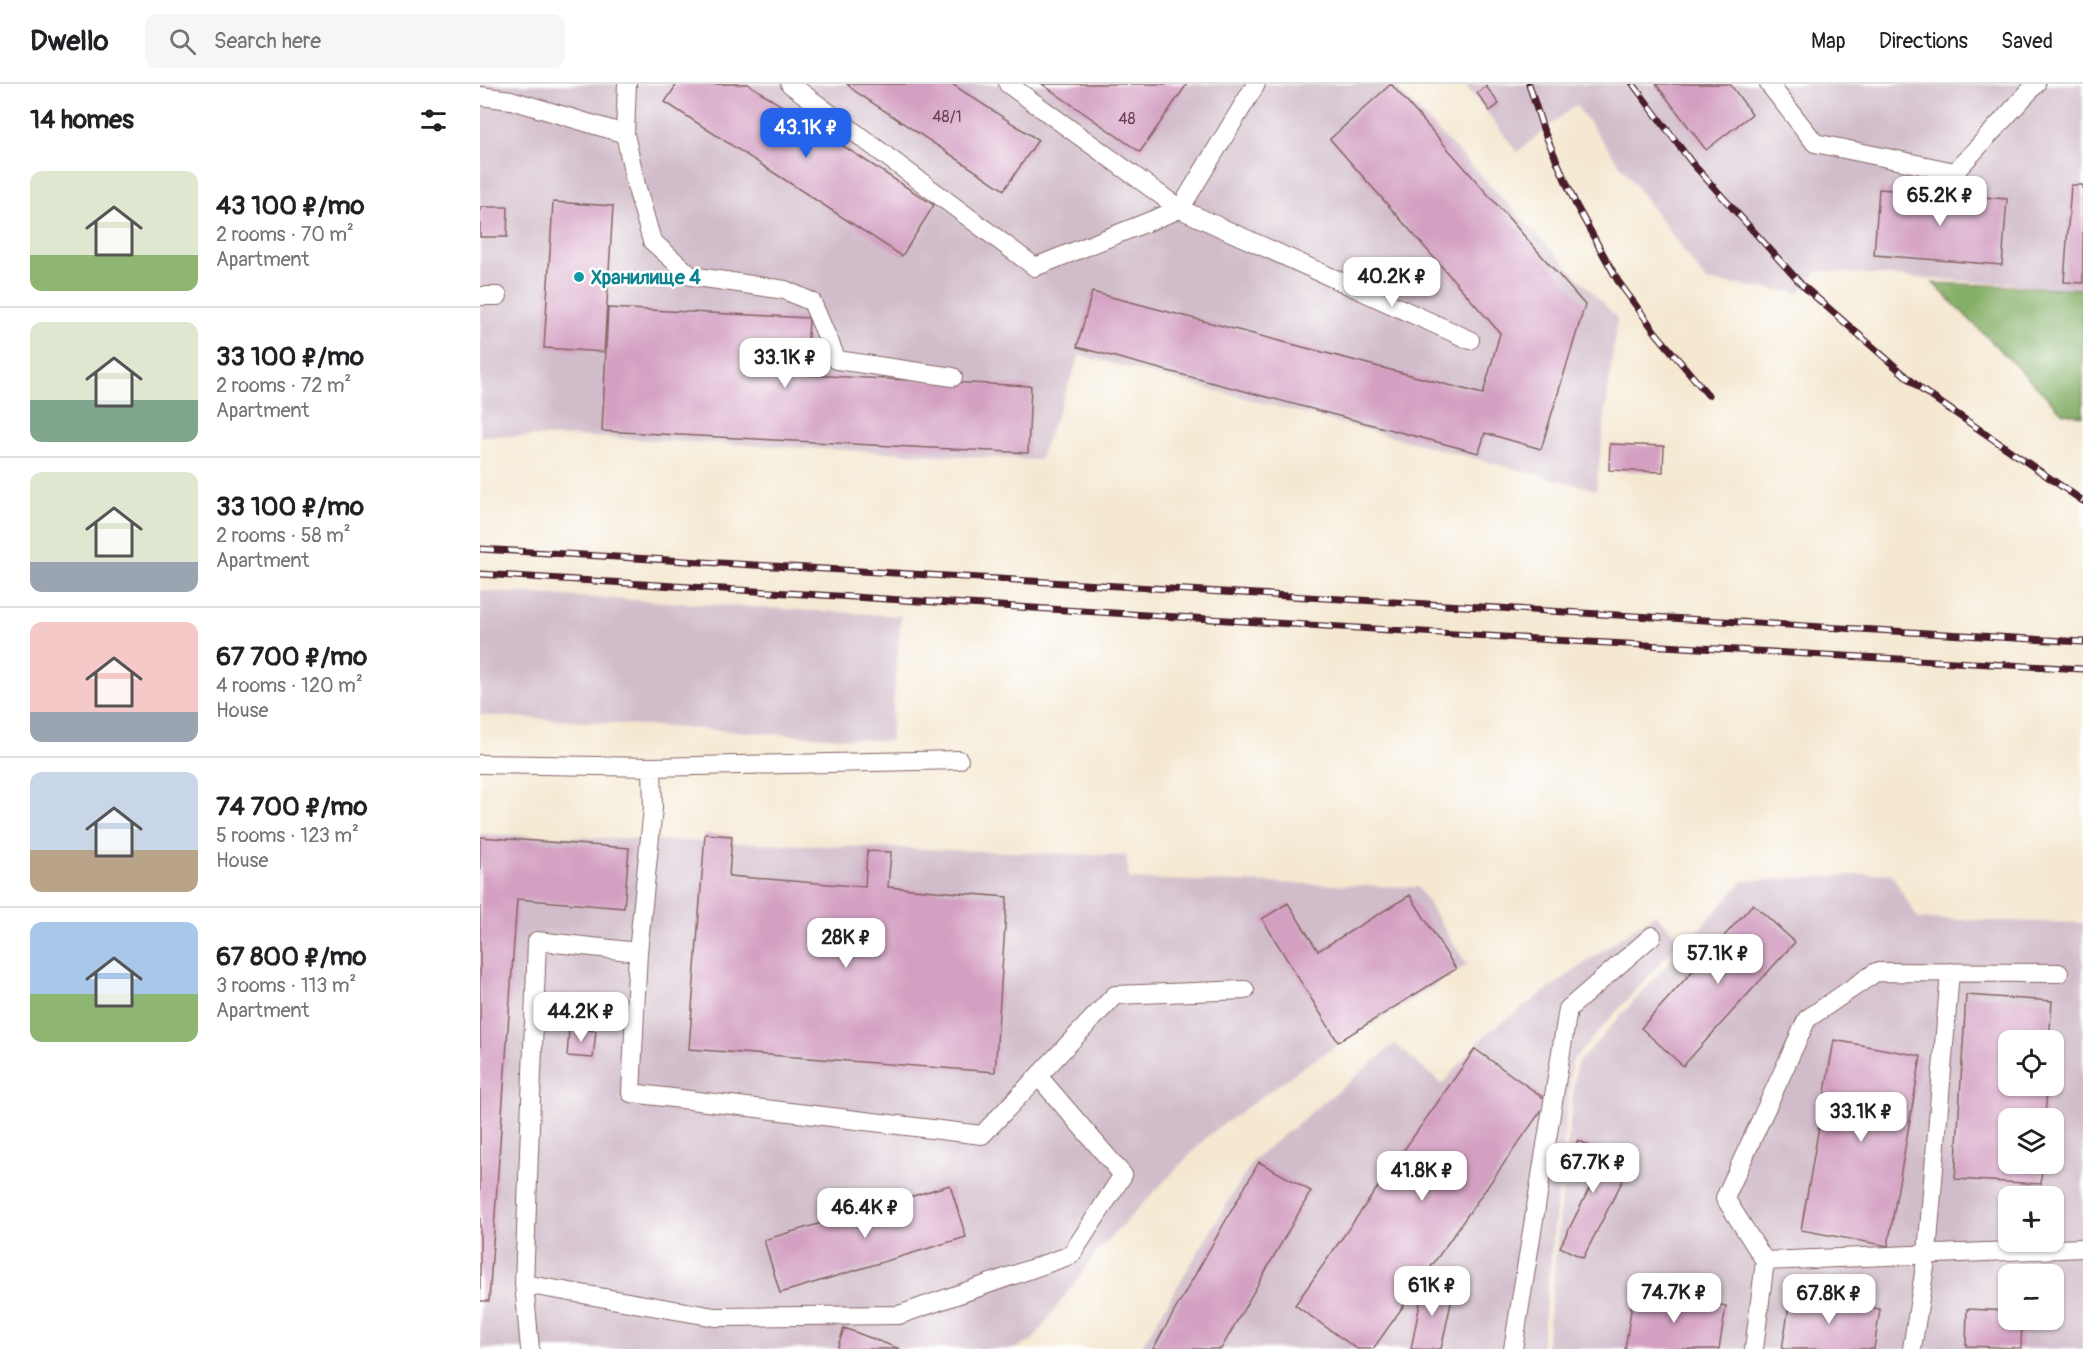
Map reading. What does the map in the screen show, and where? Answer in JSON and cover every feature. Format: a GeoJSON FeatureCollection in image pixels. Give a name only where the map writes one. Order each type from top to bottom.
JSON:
{"type":"FeatureCollection","features":[{"type":"Feature","properties":{"kind":"lane"},"geometry":{"type":"LineString","coordinates":[[627,84],[625,134],[636,185],[652,241],[692,276],[785,290],[812,302],[837,360],[953,377]]}},
{"type":"Feature","properties":{"kind":"lane"},"geometry":{"type":"LineString","coordinates":[[789,84],[1035,267],[1180,209],[1256,84]]}},
{"type":"Feature","properties":{"kind":"lane"},"geometry":{"type":"LineString","coordinates":[[1008,84],[1180,209],[1470,340]]}},
{"type":"Feature","properties":{"kind":"lane"},"geometry":{"type":"LineString","coordinates":[[1769,84],[1815,143],[1955,172],[2036,84]]}},
{"type":"Feature","properties":{"kind":"lane"},"geometry":{"type":"LineString","coordinates":[[480,96],[511,100],[625,134]]}},
{"type":"Feature","properties":{"kind":"lane"},"geometry":{"type":"LineString","coordinates":[[480,296],[498,296]]}},
{"type":"Feature","properties":{"kind":"lane"},"geometry":{"type":"LineString","coordinates":[[480,764],[652,767],[959,760]]}},
{"type":"Feature","properties":{"kind":"lane"},"geometry":{"type":"LineString","coordinates":[[652,767],[654,808],[638,952],[631,1093],[982,1135],[1115,995],[1245,990]]}},
{"type":"Feature","properties":{"kind":"lane"},"geometry":{"type":"LineString","coordinates":[[1513,1349],[1568,1009],[1653,936]]}},
{"type":"Feature","properties":{"kind":"lane"},"geometry":{"type":"LineString","coordinates":[[530,1349],[524,1284],[537,941],[638,952]]}},
{"type":"Feature","properties":{"kind":"lane"},"geometry":{"type":"LineString","coordinates":[[1754,1349],[1765,1261],[1725,1198],[1807,1019],[1876,972],[2059,973]]}},
{"type":"Feature","properties":{"kind":"lane"},"geometry":{"type":"LineString","coordinates":[[1912,1349],[1927,1254],[1950,972]]}},
{"type":"Feature","properties":{"kind":"lane"},"geometry":{"type":"LineString","coordinates":[[524,1284],[715,1317],[899,1315],[1071,1255],[1123,1175],[1038,1076]]}},
{"type":"Feature","properties":{"kind":"lane"},"geometry":{"type":"LineString","coordinates":[[1765,1261],[2083,1248]]}},
{"type":"Feature","properties":{"kind":"shaded area"},"geometry":{"type":"Polygon","coordinates":[[[480,84],[1393,84],[1617,318],[1596,490],[1080,355],[1039,460],[598,437],[480,436],[480,84]]]}},
{"type":"Feature","properties":{"kind":"shaded area"},"geometry":{"type":"Polygon","coordinates":[[[1465,84],[2083,84],[2083,289],[1817,271],[1799,293],[1706,281],[1576,105],[1517,152],[1465,84]]]}},
{"type":"Feature","properties":{"kind":"shaded area"},"geometry":{"type":"Polygon","coordinates":[[[480,591],[901,616],[890,741],[480,715],[480,591]]]}},
{"type":"Feature","properties":{"kind":"shaded area"},"geometry":{"type":"Polygon","coordinates":[[[480,834],[1126,856],[1129,879],[1418,887],[1467,965],[1303,1067],[1210,1134],[1099,1249],[1032,1341],[1014,1349],[480,1349],[480,834]]]}},
{"type":"Feature","properties":{"kind":"shaded area"},"geometry":{"type":"Polygon","coordinates":[[[1891,873],[1918,919],[2083,923],[2083,1349],[1546,1349],[1576,1065],[1743,881],[1891,873]]]}},
{"type":"Feature","properties":{"kind":"shaded area"},"geometry":{"type":"Polygon","coordinates":[[[1655,914],[1681,940],[1572,1061],[1541,1349],[1140,1349],[1254,1159],[1395,1044],[1442,1084],[1488,1032],[1655,914]]]}},
{"type":"Feature","properties":{"kind":"green space"},"geometry":{"type":"Polygon","coordinates":[[[1933,283],[2083,289],[2083,416],[2063,413],[1933,283]]]}},
{"type":"Feature","properties":{"kind":"building"},"geometry":{"type":"Polygon","coordinates":[[[677,84],[748,84],[934,205],[902,256],[665,102],[677,84]]]}},
{"type":"Feature","properties":{"kind":"building"},"geometry":{"type":"Polygon","coordinates":[[[847,84],[952,84],[1038,140],[1004,190],[847,84]]]}},
{"type":"Feature","properties":{"kind":"building"},"geometry":{"type":"Polygon","coordinates":[[[1042,84],[1187,84],[1140,152],[1042,84]]]}},
{"type":"Feature","properties":{"kind":"building"},"geometry":{"type":"Polygon","coordinates":[[[1391,84],[1585,305],[1541,449],[1485,433],[1479,453],[1077,347],[1092,292],[1483,394],[1500,333],[1330,139],[1391,84]]]}},
{"type":"Feature","properties":{"kind":"building"},"geometry":{"type":"Polygon","coordinates":[[[1656,84],[1730,84],[1752,114],[1706,150],[1656,84]]]}},
{"type":"Feature","properties":{"kind":"building"},"geometry":{"type":"Polygon","coordinates":[[[1486,86],[1499,104],[1490,111],[1477,93],[1486,86]]]}},
{"type":"Feature","properties":{"kind":"building"},"geometry":{"type":"Polygon","coordinates":[[[2071,185],[2083,185],[2083,283],[2064,282],[2071,185]]]}},
{"type":"Feature","properties":{"kind":"building"},"geometry":{"type":"Polygon","coordinates":[[[1879,189],[2007,199],[2002,265],[1874,255],[1879,189]]]}},
{"type":"Feature","properties":{"kind":"building","name":"Хранилище 4"},"geometry":{"type":"Polygon","coordinates":[[[553,202],[613,206],[604,352],[544,348],[553,202]]]}},
{"type":"Feature","properties":{"kind":"building"},"geometry":{"type":"Polygon","coordinates":[[[480,207],[508,207],[507,237],[480,237],[480,207]]]}},
{"type":"Feature","properties":{"kind":"building"},"geometry":{"type":"Polygon","coordinates":[[[608,308],[809,318],[806,375],[1031,386],[1028,453],[602,431],[608,308]]]}},
{"type":"Feature","properties":{"kind":"building"},"geometry":{"type":"Polygon","coordinates":[[[1610,444],[1664,446],[1663,472],[1609,470],[1610,444]]]}},
{"type":"Feature","properties":{"kind":"building"},"geometry":{"type":"Polygon","coordinates":[[[705,834],[732,836],[729,876],[865,887],[867,851],[891,852],[888,887],[1007,897],[995,1072],[689,1049],[705,834]]]}},
{"type":"Feature","properties":{"kind":"building"},"geometry":{"type":"Polygon","coordinates":[[[480,837],[629,848],[624,908],[517,899],[489,1301],[480,1301],[480,837]]]}},
{"type":"Feature","properties":{"kind":"building"},"geometry":{"type":"Polygon","coordinates":[[[1410,895],[1456,969],[1338,1042],[1262,919],[1288,903],[1318,951],[1410,895]]]}},
{"type":"Feature","properties":{"kind":"building"},"geometry":{"type":"Polygon","coordinates":[[[1753,904],[1795,942],[1683,1066],[1641,1028],[1753,904]]]}},
{"type":"Feature","properties":{"kind":"building"},"geometry":{"type":"Polygon","coordinates":[[[1966,995],[2052,1001],[2050,1030],[1998,1030],[1998,1096],[2046,1096],[2046,1108],[1998,1108],[1998,1174],[2042,1174],[2041,1184],[1955,1179],[1966,995]]]}},
{"type":"Feature","properties":{"kind":"building"},"geometry":{"type":"Polygon","coordinates":[[[569,1028],[596,1031],[593,1058],[567,1056],[569,1028]]]}},
{"type":"Feature","properties":{"kind":"building"},"geometry":{"type":"Polygon","coordinates":[[[1834,1040],[1921,1056],[1888,1246],[1801,1230],[1834,1040]]]}},
{"type":"Feature","properties":{"kind":"building"},"geometry":{"type":"Polygon","coordinates":[[[1475,1049],[1548,1101],[1373,1349],[1357,1349],[1295,1305],[1475,1049]]]}},
{"type":"Feature","properties":{"kind":"building"},"geometry":{"type":"Polygon","coordinates":[[[1578,1140],[1630,1166],[1583,1258],[1560,1247],[1593,1181],[1565,1167],[1578,1140]]]}},
{"type":"Feature","properties":{"kind":"building"},"geometry":{"type":"Polygon","coordinates":[[[1259,1162],[1311,1191],[1221,1349],[1153,1349],[1259,1162]]]}},
{"type":"Feature","properties":{"kind":"building"},"geometry":{"type":"Polygon","coordinates":[[[950,1185],[966,1237],[780,1293],[764,1240],[950,1185]]]}},
{"type":"Feature","properties":{"kind":"building"},"geometry":{"type":"Polygon","coordinates":[[[1424,1283],[1454,1289],[1441,1349],[1411,1349],[1424,1283]]]}},
{"type":"Feature","properties":{"kind":"building"},"geometry":{"type":"Polygon","coordinates":[[[1634,1291],[1726,1306],[1719,1349],[1625,1349],[1634,1291]]]}},
{"type":"Feature","properties":{"kind":"building"},"geometry":{"type":"Polygon","coordinates":[[[1791,1294],[1880,1309],[1874,1349],[1782,1349],[1791,1294]]]}},
{"type":"Feature","properties":{"kind":"building"},"geometry":{"type":"Polygon","coordinates":[[[1967,1309],[1998,1311],[1998,1330],[2022,1330],[2021,1348],[1966,1346],[1967,1309]]]}},
{"type":"Feature","properties":{"kind":"building"},"geometry":{"type":"Polygon","coordinates":[[[844,1328],[900,1349],[837,1349],[844,1328]]]}},
{"type":"Feature","properties":{"kind":"railway"},"geometry":{"type":"LineString","coordinates":[[1529,84],[1543,129],[1576,205],[1618,281],[1656,333],[1708,395]]}},
{"type":"Feature","properties":{"kind":"railway"},"geometry":{"type":"LineString","coordinates":[[1633,84],[1692,163],[1802,285],[1922,390],[2083,501]]}},
{"type":"Feature","properties":{"kind":"railway"},"geometry":{"type":"LineString","coordinates":[[480,549],[2083,642]]}},
{"type":"Feature","properties":{"kind":"railway"},"geometry":{"type":"LineString","coordinates":[[480,574],[1553,640],[2083,669]]}},
{"type":"Feature","properties":{"kind":"place","name":"Хранилище 4"},"geometry":{"type":"Point","coordinates":[579,277]}}]}
